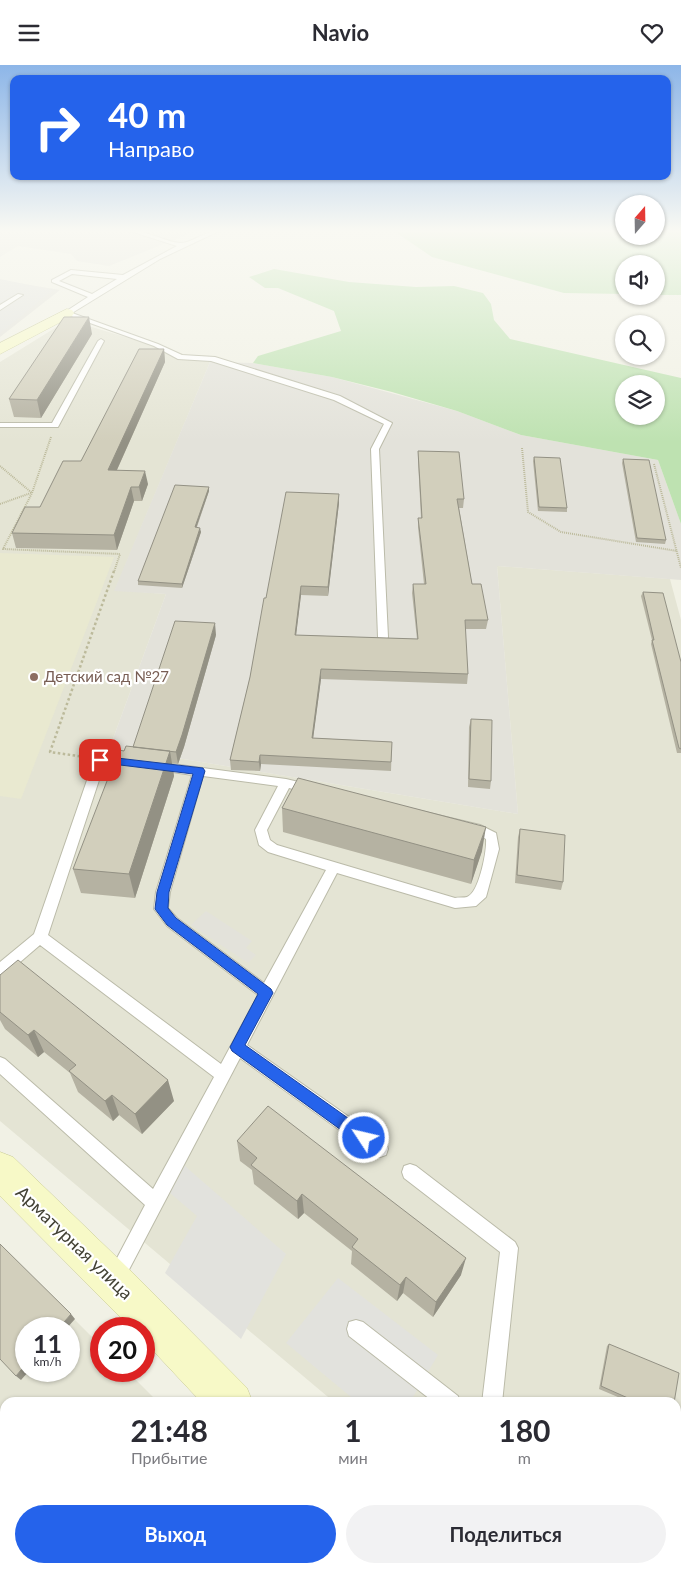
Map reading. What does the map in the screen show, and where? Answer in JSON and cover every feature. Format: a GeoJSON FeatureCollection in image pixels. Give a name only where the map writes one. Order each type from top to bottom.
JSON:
{"type":"FeatureCollection","features":[{"type":"Feature","properties":{"kind":"street"},"geometry":{"type":"LineString","coordinates":[[0,349],[68,313]]}},
{"type":"Feature","properties":{"kind":"street","name":"Арматурная улица"},"geometry":{"type":"LineString","coordinates":[[0,1171],[114,1281],[226,1397]]}},
{"type":"Feature","properties":{"kind":"lane"},"geometry":{"type":"LineString","coordinates":[[68,313],[86,301]]}},
{"type":"Feature","properties":{"kind":"lane"},"geometry":{"type":"LineString","coordinates":[[68,313],[156,345],[181,357],[212,359],[337,398],[388,423],[375,449],[382,637]]}},
{"type":"Feature","properties":{"kind":"lane"},"geometry":{"type":"LineString","coordinates":[[0,425],[55,425],[101,341]]}},
{"type":"Feature","properties":{"kind":"lane"},"geometry":{"type":"LineString","coordinates":[[0,971],[40,937],[100,760],[286,783],[480,830],[492,836],[493,849],[481,893],[471,902],[455,903],[273,849],[264,842],[261,830],[286,783]]}},
{"type":"Feature","properties":{"kind":"lane"},"geometry":{"type":"LineString","coordinates":[[199,771],[163,892],[162,909],[172,922],[266,993]]}},
{"type":"Feature","properties":{"kind":"lane"},"geometry":{"type":"LineString","coordinates":[[114,1281],[334,866]]}},
{"type":"Feature","properties":{"kind":"lane"},"geometry":{"type":"LineString","coordinates":[[40,937],[223,1075]]}},
{"type":"Feature","properties":{"kind":"lane"},"geometry":{"type":"LineString","coordinates":[[237,1047],[380,1149]]}},
{"type":"Feature","properties":{"kind":"lane"},"geometry":{"type":"LineString","coordinates":[[0,1064],[155,1202]]}},
{"type":"Feature","properties":{"kind":"lane"},"geometry":{"type":"LineString","coordinates":[[410,1172],[509,1248],[493,1397]]}},
{"type":"Feature","properties":{"kind":"lane"},"geometry":{"type":"LineString","coordinates":[[356,1329],[443,1397]]}},
{"type":"Feature","properties":{"kind":"path"},"geometry":{"type":"LineString","coordinates":[[55,425],[32,493],[3,549],[120,554],[50,752],[100,760]]}},
{"type":"Feature","properties":{"kind":"path"},"geometry":{"type":"LineString","coordinates":[[522,448],[528,512],[561,532],[677,551]]}},
{"type":"Feature","properties":{"kind":"path"},"geometry":{"type":"LineString","coordinates":[[654,463],[681,568]]}},
{"type":"Feature","properties":{"kind":"path"},"geometry":{"type":"LineString","coordinates":[[0,466],[32,493]]}},
{"type":"Feature","properties":{"kind":"path"},"geometry":{"type":"LineString","coordinates":[[0,504],[32,493]]}},
{"type":"Feature","properties":{"kind":"shaded area"},"geometry":{"type":"Polygon","coordinates":[[[0,301],[45,301],[0,337],[0,301]]]}},
{"type":"Feature","properties":{"kind":"shaded area"},"geometry":{"type":"Polygon","coordinates":[[[0,301],[39,301],[0,333],[0,301]]]}},
{"type":"Feature","properties":{"kind":"shaded area"},"geometry":{"type":"Polygon","coordinates":[[[68,320],[210,362],[115,590],[166,594],[110,747],[518,814],[497,566],[670,579],[681,620],[681,1397],[328,1397],[0,1121],[0,362],[68,320]]]}},
{"type":"Feature","properties":{"kind":"shaded area"},"geometry":{"type":"Polygon","coordinates":[[[210,362],[253,363],[332,377],[457,411],[521,435],[658,460],[681,524],[681,580],[497,566],[518,814],[110,747],[166,594],[114,591],[210,362]]]}},
{"type":"Feature","properties":{"kind":"shaded area","name":"Детский сад №27"},"geometry":{"type":"Polygon","coordinates":[[[0,553],[114,557],[21,799],[0,796],[0,553]]]}},
{"type":"Feature","properties":{"kind":"shaded area"},"geometry":{"type":"Polygon","coordinates":[[[206,911],[252,941],[246,948],[256,955],[248,963],[191,925],[206,911]]]}},
{"type":"Feature","properties":{"kind":"shaded area"},"geometry":{"type":"Polygon","coordinates":[[[178,1160],[286,1254],[241,1339],[165,1273],[197,1216],[163,1187],[178,1160]]]}},
{"type":"Feature","properties":{"kind":"shaded area"},"geometry":{"type":"Polygon","coordinates":[[[0,1245],[72,1317],[15,1317],[15,1382],[80,1382],[80,1325],[90,1335],[90,1382],[138,1382],[153,1397],[0,1397],[0,1245]]]}},
{"type":"Feature","properties":{"kind":"shaded area"},"geometry":{"type":"Polygon","coordinates":[[[338,1278],[438,1355],[413,1397],[351,1397],[286,1343],[338,1278]]]}},
{"type":"Feature","properties":{"kind":"green space"},"geometry":{"type":"Polygon","coordinates":[[[311,301],[489,301],[494,320],[510,339],[615,363],[615,365],[624,365],[681,378],[681,524],[658,460],[521,435],[457,411],[392,392],[332,377],[253,363],[258,356],[341,331],[334,311],[311,301]]]}},
{"type":"Feature","properties":{"kind":"building"},"geometry":{"type":"Polygon","coordinates":[[[64,317],[89,317],[37,400],[9,399],[64,317]]]}},
{"type":"Feature","properties":{"kind":"building"},"geometry":{"type":"Polygon","coordinates":[[[139,349],[164,349],[108,470],[145,471],[139,487],[131,487],[114,535],[12,533],[25,507],[40,507],[63,461],[81,461],[139,349]]]}},
{"type":"Feature","properties":{"kind":"building"},"geometry":{"type":"Polygon","coordinates":[[[418,451],[459,452],[464,499],[457,499],[472,584],[481,584],[488,620],[465,620],[468,674],[321,669],[312,738],[392,742],[391,762],[260,755],[259,762],[230,760],[250,677],[286,492],[339,494],[328,587],[301,586],[295,635],[418,639],[413,584],[426,584],[418,518],[422,518],[418,451]]]}},
{"type":"Feature","properties":{"kind":"building"},"geometry":{"type":"Polygon","coordinates":[[[534,457],[560,458],[567,508],[539,507],[534,457]]]}},
{"type":"Feature","properties":{"kind":"building"},"geometry":{"type":"Polygon","coordinates":[[[623,459],[649,460],[666,540],[637,538],[623,459]]]}},
{"type":"Feature","properties":{"kind":"building"},"geometry":{"type":"Polygon","coordinates":[[[175,485],[209,487],[195,527],[200,528],[182,584],[138,581],[175,485]]]}},
{"type":"Feature","properties":{"kind":"building"},"geometry":{"type":"Polygon","coordinates":[[[643,592],[663,593],[681,662],[681,749],[679,748],[652,640],[654,640],[643,592]]]}},
{"type":"Feature","properties":{"kind":"building"},"geometry":{"type":"Polygon","coordinates":[[[175,621],[215,623],[182,735],[176,752],[133,747],[175,621]]]}},
{"type":"Feature","properties":{"kind":"building"},"geometry":{"type":"Polygon","coordinates":[[[471,719],[492,720],[491,781],[469,779],[471,719]]]}},
{"type":"Feature","properties":{"kind":"building"},"geometry":{"type":"Polygon","coordinates":[[[126,746],[170,751],[129,874],[73,869],[119,750],[124,751],[126,746]]]}},
{"type":"Feature","properties":{"kind":"building"},"geometry":{"type":"Polygon","coordinates":[[[298,778],[486,827],[474,860],[282,808],[298,778]]]}},
{"type":"Feature","properties":{"kind":"building"},"geometry":{"type":"Polygon","coordinates":[[[520,829],[565,835],[563,882],[517,875],[520,829]]]}},
{"type":"Feature","properties":{"kind":"building"},"geometry":{"type":"Polygon","coordinates":[[[18,960],[168,1080],[135,1114],[112,1095],[105,1101],[69,1071],[76,1065],[34,1030],[28,1035],[0,1012],[0,975],[18,960]]]}},
{"type":"Feature","properties":{"kind":"building"},"geometry":{"type":"Polygon","coordinates":[[[268,1106],[466,1258],[436,1302],[406,1277],[400,1285],[352,1247],[358,1239],[302,1194],[297,1201],[251,1165],[257,1158],[237,1141],[268,1106]]]}},
{"type":"Feature","properties":{"kind":"building"},"geometry":{"type":"Polygon","coordinates":[[[0,1244],[71,1314],[68,1317],[15,1317],[15,1375],[0,1359],[0,1244]]]}},
{"type":"Feature","properties":{"kind":"building"},"geometry":{"type":"Polygon","coordinates":[[[609,1344],[679,1373],[675,1397],[626,1397],[601,1386],[609,1344]]]}},
{"type":"Feature","properties":{"kind":"place","name":"Детский сад №27"},"geometry":{"type":"Point","coordinates":[34,677]}},
{"type":"Feature","properties":{"kind":"route"},"geometry":{"type":"LineString","coordinates":[[100,760],[199,771],[163,892],[162,909],[172,922],[266,993],[237,1047],[364,1138]]}}]}
